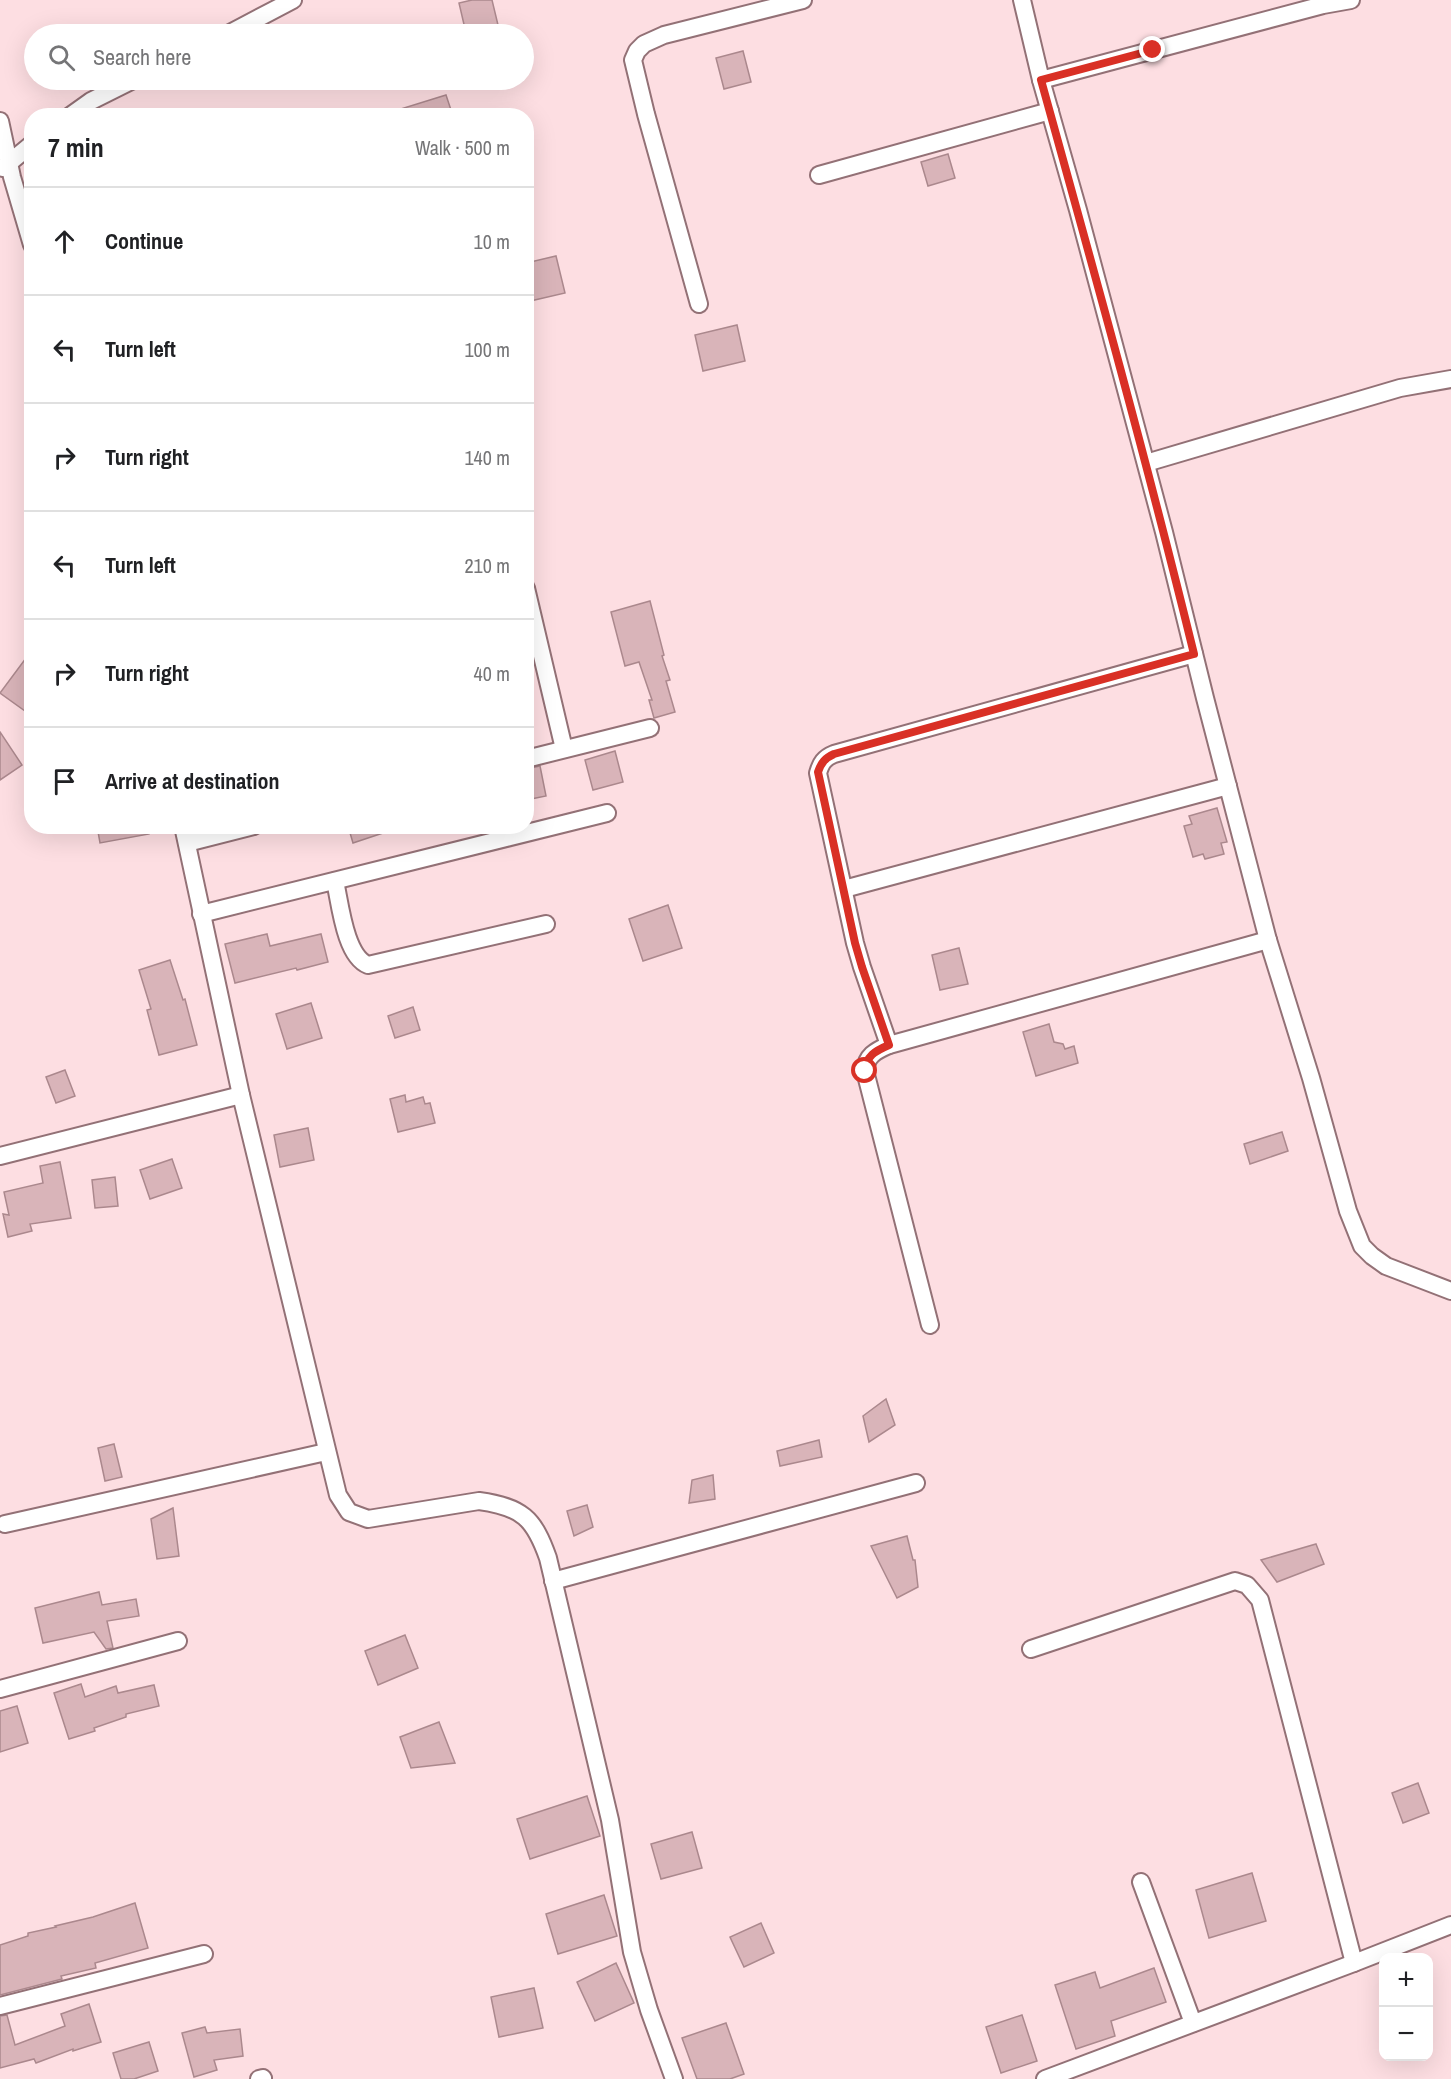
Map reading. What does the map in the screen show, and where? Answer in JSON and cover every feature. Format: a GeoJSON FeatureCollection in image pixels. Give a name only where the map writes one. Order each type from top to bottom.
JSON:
{"type":"FeatureCollection","features":[{"type":"Feature","properties":{"kind":"street"},"geometry":{"type":"LineString","coordinates":[[247,24],[293,0]]}},
{"type":"Feature","properties":{"kind":"street"},"geometry":{"type":"LineString","coordinates":[[699,304],[633,60],[637,51],[644,44],[664,35],[803,0]]}},
{"type":"Feature","properties":{"kind":"street"},"geometry":{"type":"LineString","coordinates":[[1022,0],[1041,80],[1146,463],[1268,940],[1311,1078],[1348,1210],[1362,1246],[1372,1257],[1386,1266],[1451,1291]]}},
{"type":"Feature","properties":{"kind":"street"},"geometry":{"type":"LineString","coordinates":[[1041,80],[1323,5],[1351,0]]}},
{"type":"Feature","properties":{"kind":"street"},"geometry":{"type":"LineString","coordinates":[[81,108],[113,90]]}},
{"type":"Feature","properties":{"kind":"street"},"geometry":{"type":"LineString","coordinates":[[819,176],[1050,111]]}},
{"type":"Feature","properties":{"kind":"street"},"geometry":{"type":"LineString","coordinates":[[0,121],[5,166],[24,222]]}},
{"type":"Feature","properties":{"kind":"street"},"geometry":{"type":"LineString","coordinates":[[5,166],[24,151]]}},
{"type":"Feature","properties":{"kind":"street"},"geometry":{"type":"LineString","coordinates":[[1146,463],[1400,388],[1451,379]]}},
{"type":"Feature","properties":{"kind":"street"},"geometry":{"type":"LineString","coordinates":[[534,622],[564,750]]}},
{"type":"Feature","properties":{"kind":"street"},"geometry":{"type":"LineString","coordinates":[[889,1045],[862,967],[818,772],[820,764],[827,757],[1194,654]]}},
{"type":"Feature","properties":{"kind":"street"},"geometry":{"type":"LineString","coordinates":[[534,757],[650,728]]}},
{"type":"Feature","properties":{"kind":"street"},"geometry":{"type":"LineString","coordinates":[[844,889],[1228,786]]}},
{"type":"Feature","properties":{"kind":"street"},"geometry":{"type":"LineString","coordinates":[[534,831],[607,813]]}},
{"type":"Feature","properties":{"kind":"street"},"geometry":{"type":"LineString","coordinates":[[185,834],[242,1095],[338,1496],[349,1512],[368,1519],[479,1501],[494,1503],[525,1515],[534,1526],[542,1541],[553,1581],[609,1821],[632,1952],[649,2010],[674,2079]]}},
{"type":"Feature","properties":{"kind":"street"},"geometry":{"type":"LineString","coordinates":[[187,843],[222,834]]}},
{"type":"Feature","properties":{"kind":"street"},"geometry":{"type":"LineString","coordinates":[[201,914],[523,834]]}},
{"type":"Feature","properties":{"kind":"street"},"geometry":{"type":"LineString","coordinates":[[335,881],[351,948],[357,959],[368,965],[546,924]]}},
{"type":"Feature","properties":{"kind":"street"},"geometry":{"type":"LineString","coordinates":[[930,1325],[865,1071],[868,1058],[889,1045],[1268,940]]}},
{"type":"Feature","properties":{"kind":"street"},"geometry":{"type":"LineString","coordinates":[[0,1156],[242,1095]]}},
{"type":"Feature","properties":{"kind":"street"},"geometry":{"type":"LineString","coordinates":[[5,1524],[327,1452]]}},
{"type":"Feature","properties":{"kind":"street"},"geometry":{"type":"LineString","coordinates":[[553,1581],[916,1483]]}},
{"type":"Feature","properties":{"kind":"street"},"geometry":{"type":"LineString","coordinates":[[1031,1649],[1235,1581],[1251,1588],[1260,1600],[1354,1963]]}},
{"type":"Feature","properties":{"kind":"street"},"geometry":{"type":"LineString","coordinates":[[0,1689],[178,1641]]}},
{"type":"Feature","properties":{"kind":"street"},"geometry":{"type":"LineString","coordinates":[[1141,1882],[1193,2023]]}},
{"type":"Feature","properties":{"kind":"street"},"geometry":{"type":"LineString","coordinates":[[1045,2079],[1451,1925]]}},
{"type":"Feature","properties":{"kind":"street"},"geometry":{"type":"LineString","coordinates":[[0,2006],[204,1954]]}},
{"type":"Feature","properties":{"kind":"building"},"geometry":{"type":"Polygon","coordinates":[[[472,0],[492,0],[498,24],[464,24],[459,3],[472,0]]]}},
{"type":"Feature","properties":{"kind":"building"},"geometry":{"type":"Polygon","coordinates":[[[743,51],[751,82],[724,89],[716,58],[743,51]]]}},
{"type":"Feature","properties":{"kind":"building"},"geometry":{"type":"Polygon","coordinates":[[[446,95],[450,108],[404,108],[446,95]]]}},
{"type":"Feature","properties":{"kind":"building"},"geometry":{"type":"Polygon","coordinates":[[[948,154],[955,178],[928,186],[921,162],[948,154]]]}},
{"type":"Feature","properties":{"kind":"building"},"geometry":{"type":"Polygon","coordinates":[[[556,256],[565,293],[534,300],[534,261],[556,256]]]}},
{"type":"Feature","properties":{"kind":"building"},"geometry":{"type":"Polygon","coordinates":[[[737,325],[745,361],[703,371],[695,335],[737,325]]]}},
{"type":"Feature","properties":{"kind":"building"},"geometry":{"type":"Polygon","coordinates":[[[650,601],[664,655],[662,656],[670,680],[666,681],[675,712],[654,718],[649,700],[652,700],[639,662],[625,666],[611,612],[650,601]]]}},
{"type":"Feature","properties":{"kind":"building"},"geometry":{"type":"Polygon","coordinates":[[[24,661],[24,710],[0,693],[24,661]]]}},
{"type":"Feature","properties":{"kind":"building"},"geometry":{"type":"Polygon","coordinates":[[[0,732],[22,765],[0,780],[0,732]]]}},
{"type":"Feature","properties":{"kind":"building"},"geometry":{"type":"Polygon","coordinates":[[[615,751],[623,782],[593,790],[585,760],[615,751]]]}},
{"type":"Feature","properties":{"kind":"building"},"geometry":{"type":"Polygon","coordinates":[[[540,766],[546,796],[534,798],[534,767],[540,766]]]}},
{"type":"Feature","properties":{"kind":"building"},"geometry":{"type":"Polygon","coordinates":[[[1217,808],[1227,842],[1221,843],[1224,854],[1205,859],[1203,854],[1193,857],[1184,826],[1192,824],[1189,816],[1217,808]]]}},
{"type":"Feature","properties":{"kind":"building"},"geometry":{"type":"Polygon","coordinates":[[[98,834],[149,834],[100,843],[98,834]]]}},
{"type":"Feature","properties":{"kind":"building"},"geometry":{"type":"Polygon","coordinates":[[[350,834],[380,834],[353,843],[350,834]]]}},
{"type":"Feature","properties":{"kind":"building"},"geometry":{"type":"Polygon","coordinates":[[[668,905],[682,948],[643,961],[629,919],[668,905]]]}},
{"type":"Feature","properties":{"kind":"building"},"geometry":{"type":"Polygon","coordinates":[[[267,934],[270,946],[321,934],[328,962],[235,983],[225,944],[267,934]]]}},
{"type":"Feature","properties":{"kind":"building"},"geometry":{"type":"Polygon","coordinates":[[[959,948],[968,984],[940,990],[932,955],[959,948]]]}},
{"type":"Feature","properties":{"kind":"building"},"geometry":{"type":"Polygon","coordinates":[[[170,960],[183,1000],[185,999],[197,1045],[159,1055],[147,1010],[151,1009],[139,970],[170,960]]]}},
{"type":"Feature","properties":{"kind":"building"},"geometry":{"type":"Polygon","coordinates":[[[311,1003],[322,1038],[287,1049],[276,1014],[311,1003]]]}},
{"type":"Feature","properties":{"kind":"building"},"geometry":{"type":"Polygon","coordinates":[[[413,1007],[420,1030],[395,1038],[388,1016],[413,1007]]]}},
{"type":"Feature","properties":{"kind":"building"},"geometry":{"type":"Polygon","coordinates":[[[1049,1024],[1054,1042],[1063,1044],[1065,1049],[1074,1046],[1078,1063],[1036,1076],[1023,1032],[1049,1024]]]}},
{"type":"Feature","properties":{"kind":"building"},"geometry":{"type":"Polygon","coordinates":[[[65,1070],[75,1096],[56,1103],[46,1077],[65,1070]]]}},
{"type":"Feature","properties":{"kind":"building"},"geometry":{"type":"Polygon","coordinates":[[[405,1095],[406,1102],[423,1097],[425,1104],[430,1103],[435,1123],[398,1132],[390,1099],[405,1095]]]}},
{"type":"Feature","properties":{"kind":"building"},"geometry":{"type":"Polygon","coordinates":[[[308,1128],[314,1160],[280,1167],[274,1135],[308,1128]]]}},
{"type":"Feature","properties":{"kind":"building"},"geometry":{"type":"Polygon","coordinates":[[[1282,1132],[1288,1151],[1250,1164],[1244,1144],[1282,1132]]]}},
{"type":"Feature","properties":{"kind":"building"},"geometry":{"type":"Polygon","coordinates":[[[172,1159],[182,1188],[150,1199],[140,1170],[172,1159]]]}},
{"type":"Feature","properties":{"kind":"building"},"geometry":{"type":"Polygon","coordinates":[[[60,1162],[71,1218],[30,1224],[32,1231],[8,1237],[3,1214],[9,1215],[4,1192],[43,1183],[40,1166],[60,1162]]]}},
{"type":"Feature","properties":{"kind":"building"},"geometry":{"type":"Polygon","coordinates":[[[115,1177],[118,1206],[95,1208],[92,1180],[115,1177]]]}},
{"type":"Feature","properties":{"kind":"building"},"geometry":{"type":"Polygon","coordinates":[[[886,1399],[895,1425],[869,1442],[863,1416],[886,1399]]]}},
{"type":"Feature","properties":{"kind":"building"},"geometry":{"type":"Polygon","coordinates":[[[819,1440],[822,1457],[780,1466],[777,1451],[819,1440]]]}},
{"type":"Feature","properties":{"kind":"building"},"geometry":{"type":"Polygon","coordinates":[[[114,1444],[122,1477],[105,1481],[98,1448],[114,1444]]]}},
{"type":"Feature","properties":{"kind":"building"},"geometry":{"type":"Polygon","coordinates":[[[713,1475],[715,1499],[689,1503],[692,1480],[713,1475]]]}},
{"type":"Feature","properties":{"kind":"building"},"geometry":{"type":"Polygon","coordinates":[[[587,1505],[593,1527],[574,1536],[567,1511],[587,1505]]]}},
{"type":"Feature","properties":{"kind":"building"},"geometry":{"type":"Polygon","coordinates":[[[173,1508],[179,1556],[157,1559],[151,1519],[173,1508]]]}},
{"type":"Feature","properties":{"kind":"building"},"geometry":{"type":"Polygon","coordinates":[[[907,1536],[913,1560],[915,1560],[918,1587],[897,1598],[871,1546],[907,1536]]]}},
{"type":"Feature","properties":{"kind":"building"},"geometry":{"type":"Polygon","coordinates":[[[1316,1544],[1324,1564],[1277,1582],[1261,1560],[1316,1544]]]}},
{"type":"Feature","properties":{"kind":"building"},"geometry":{"type":"Polygon","coordinates":[[[99,1592],[102,1605],[136,1599],[139,1616],[107,1621],[113,1648],[106,1649],[94,1632],[43,1643],[35,1608],[99,1592]]]}},
{"type":"Feature","properties":{"kind":"building"},"geometry":{"type":"Polygon","coordinates":[[[405,1635],[418,1668],[378,1685],[365,1651],[405,1635]]]}},
{"type":"Feature","properties":{"kind":"building"},"geometry":{"type":"Polygon","coordinates":[[[81,1684],[85,1697],[116,1686],[118,1693],[154,1685],[159,1706],[126,1714],[126,1717],[94,1728],[95,1731],[69,1739],[54,1693],[81,1684]]]}},
{"type":"Feature","properties":{"kind":"building"},"geometry":{"type":"Polygon","coordinates":[[[17,1706],[28,1743],[0,1752],[0,1711],[17,1706]]]}},
{"type":"Feature","properties":{"kind":"building"},"geometry":{"type":"Polygon","coordinates":[[[439,1722],[455,1763],[411,1768],[400,1737],[439,1722]]]}},
{"type":"Feature","properties":{"kind":"building"},"geometry":{"type":"Polygon","coordinates":[[[1418,1783],[1429,1813],[1403,1823],[1392,1793],[1418,1783]]]}},
{"type":"Feature","properties":{"kind":"building"},"geometry":{"type":"Polygon","coordinates":[[[587,1796],[600,1836],[530,1859],[517,1819],[587,1796]]]}},
{"type":"Feature","properties":{"kind":"building"},"geometry":{"type":"Polygon","coordinates":[[[692,1832],[702,1868],[661,1879],[651,1844],[692,1832]]]}},
{"type":"Feature","properties":{"kind":"building"},"geometry":{"type":"Polygon","coordinates":[[[1252,1873],[1266,1921],[1209,1938],[1196,1890],[1252,1873]]]}},
{"type":"Feature","properties":{"kind":"building"},"geometry":{"type":"Polygon","coordinates":[[[604,1895],[617,1936],[558,1954],[546,1914],[604,1895]]]}},
{"type":"Feature","properties":{"kind":"building"},"geometry":{"type":"Polygon","coordinates":[[[135,1903],[148,1948],[95,1963],[96,1968],[61,1976],[62,1979],[0,1995],[0,1945],[28,1936],[28,1933],[93,1917],[135,1903]]]}},
{"type":"Feature","properties":{"kind":"building"},"geometry":{"type":"Polygon","coordinates":[[[761,1923],[774,1953],[744,1967],[730,1937],[761,1923]]]}},
{"type":"Feature","properties":{"kind":"building"},"geometry":{"type":"Polygon","coordinates":[[[616,1963],[634,2003],[595,2021],[577,1982],[616,1963]]]}},
{"type":"Feature","properties":{"kind":"building"},"geometry":{"type":"Polygon","coordinates":[[[1154,1968],[1166,2002],[1111,2021],[1115,2036],[1076,2049],[1055,1985],[1095,1972],[1100,1988],[1154,1968]]]}},
{"type":"Feature","properties":{"kind":"building"},"geometry":{"type":"Polygon","coordinates":[[[534,1988],[543,2028],[499,2037],[491,1997],[534,1988]]]}},
{"type":"Feature","properties":{"kind":"building"},"geometry":{"type":"Polygon","coordinates":[[[89,2004],[101,2042],[73,2051],[73,2049],[36,2063],[34,2059],[0,2068],[0,2016],[7,2015],[15,2045],[65,2026],[61,2014],[89,2004]]]}},
{"type":"Feature","properties":{"kind":"building"},"geometry":{"type":"Polygon","coordinates":[[[1022,2015],[1037,2061],[1001,2073],[986,2027],[1022,2015]]]}},
{"type":"Feature","properties":{"kind":"building"},"geometry":{"type":"Polygon","coordinates":[[[726,2023],[744,2074],[730,2079],[697,2079],[682,2038],[726,2023]]]}},
{"type":"Feature","properties":{"kind":"building"},"geometry":{"type":"Polygon","coordinates":[[[205,2027],[207,2033],[240,2029],[243,2056],[214,2060],[217,2070],[194,2077],[182,2033],[205,2027]]]}},
{"type":"Feature","properties":{"kind":"building"},"geometry":{"type":"Polygon","coordinates":[[[149,2042],[158,2071],[134,2079],[121,2079],[113,2053],[149,2042]]]}},
{"type":"Feature","properties":{"kind":"route"},"geometry":{"type":"LineString","coordinates":[[865,1071],[868,1058],[889,1045],[855,943],[818,772],[820,764],[834,754],[1194,654],[1164,532],[1041,80],[1153,50]]}}]}
